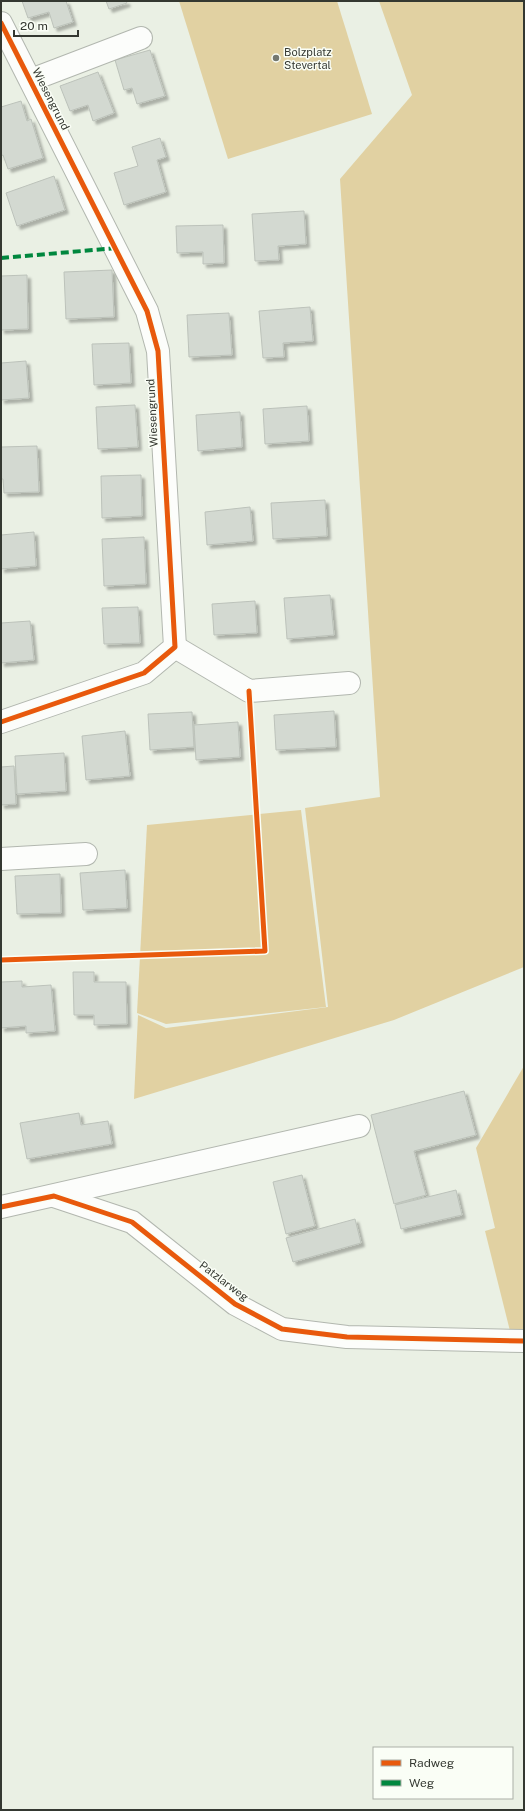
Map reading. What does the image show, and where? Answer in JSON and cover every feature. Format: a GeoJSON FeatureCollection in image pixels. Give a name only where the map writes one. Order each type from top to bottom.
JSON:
{"type":"FeatureCollection","features":[{"type":"Feature","properties":{"kind":"street","name":"Wiesengrund"},"geometry":{"type":"LineString","coordinates":[[1,23],[147,311],[158,351],[175,647]]}},
{"type":"Feature","properties":{"kind":"street"},"geometry":{"type":"LineString","coordinates":[[31,80],[141,38]]}},
{"type":"Feature","properties":{"kind":"street"},"geometry":{"type":"LineString","coordinates":[[1,722],[144,673],[175,647],[249,691],[349,683]]}},
{"type":"Feature","properties":{"kind":"street"},"geometry":{"type":"LineString","coordinates":[[1,859],[86,854]]}},
{"type":"Feature","properties":{"kind":"street"},"geometry":{"type":"LineString","coordinates":[[1,1207],[359,1126]]}},
{"type":"Feature","properties":{"kind":"street","name":"Patzlarweg"},"geometry":{"type":"LineString","coordinates":[[54,1196],[132,1222],[235,1304],[282,1329],[347,1337],[524,1341]]}},
{"type":"Feature","properties":{"kind":"shaded area","name":"Bolzplatz Stevertal"},"geometry":{"type":"Polygon","coordinates":[[[179,1],[337,1],[372,114],[228,159],[179,1]]]}},
{"type":"Feature","properties":{"kind":"shaded area"},"geometry":{"type":"Polygon","coordinates":[[[379,1],[524,1],[524,967],[394,1020],[134,1099],[138,1015],[166,1028],[328,1007],[305,808],[380,797],[340,179],[412,95],[379,1]]]}},
{"type":"Feature","properties":{"kind":"shaded area"},"geometry":{"type":"Polygon","coordinates":[[[301,810],[326,1007],[166,1024],[137,1013],[147,825],[301,810]]]}},
{"type":"Feature","properties":{"kind":"shaded area"},"geometry":{"type":"Polygon","coordinates":[[[524,1066],[524,1332],[510,1331],[485,1231],[495,1228],[476,1148],[524,1066]]]}},
{"type":"Feature","properties":{"kind":"building"},"geometry":{"type":"Polygon","coordinates":[[[22,1],[66,1],[73,22],[54,28],[49,12],[28,18],[22,1]]]}},
{"type":"Feature","properties":{"kind":"building"},"geometry":{"type":"Polygon","coordinates":[[[106,1],[126,1],[127,3],[109,9],[106,1]]]}},
{"type":"Feature","properties":{"kind":"building"},"geometry":{"type":"Polygon","coordinates":[[[150,50],[165,96],[137,104],[132,88],[124,90],[115,60],[150,50]]]}},
{"type":"Feature","properties":{"kind":"building"},"geometry":{"type":"Polygon","coordinates":[[[98,72],[114,113],[93,121],[88,105],[70,111],[60,86],[98,72]]]}},
{"type":"Feature","properties":{"kind":"building"},"geometry":{"type":"Polygon","coordinates":[[[21,101],[27,121],[31,119],[43,158],[8,169],[3,155],[1,156],[1,107],[21,101]]]}},
{"type":"Feature","properties":{"kind":"building"},"geometry":{"type":"Polygon","coordinates":[[[160,138],[166,157],[157,160],[166,192],[124,205],[114,173],[138,166],[132,147],[160,138]]]}},
{"type":"Feature","properties":{"kind":"building"},"geometry":{"type":"Polygon","coordinates":[[[54,176],[65,210],[17,226],[6,193],[54,176]]]}},
{"type":"Feature","properties":{"kind":"building"},"geometry":{"type":"Polygon","coordinates":[[[304,211],[306,244],[278,246],[279,260],[255,261],[252,214],[304,211]]]}},
{"type":"Feature","properties":{"kind":"building"},"geometry":{"type":"Polygon","coordinates":[[[223,225],[224,263],[203,264],[203,252],[177,253],[176,226],[223,225]]]}},
{"type":"Feature","properties":{"kind":"building"},"geometry":{"type":"Polygon","coordinates":[[[112,270],[114,317],[66,319],[64,272],[112,270]]]}},
{"type":"Feature","properties":{"kind":"building"},"geometry":{"type":"Polygon","coordinates":[[[27,275],[28,329],[1,330],[1,276],[27,275]]]}},
{"type":"Feature","properties":{"kind":"building"},"geometry":{"type":"Polygon","coordinates":[[[310,307],[313,341],[283,343],[284,357],[263,358],[259,311],[310,307]]]}},
{"type":"Feature","properties":{"kind":"building"},"geometry":{"type":"Polygon","coordinates":[[[229,313],[232,355],[189,357],[187,315],[229,313]]]}},
{"type":"Feature","properties":{"kind":"building"},"geometry":{"type":"Polygon","coordinates":[[[129,343],[131,383],[94,385],[92,344],[129,343]]]}},
{"type":"Feature","properties":{"kind":"building"},"geometry":{"type":"Polygon","coordinates":[[[26,361],[29,398],[1,400],[1,363],[26,361]]]}},
{"type":"Feature","properties":{"kind":"building"},"geometry":{"type":"Polygon","coordinates":[[[135,405],[138,447],[98,449],[96,407],[135,405]]]}},
{"type":"Feature","properties":{"kind":"building"},"geometry":{"type":"Polygon","coordinates":[[[307,406],[309,441],[265,444],[263,409],[307,406]]]}},
{"type":"Feature","properties":{"kind":"building"},"geometry":{"type":"Polygon","coordinates":[[[240,412],[242,447],[198,451],[196,415],[240,412]]]}},
{"type":"Feature","properties":{"kind":"building"},"geometry":{"type":"Polygon","coordinates":[[[37,446],[39,492],[4,493],[3,479],[1,479],[1,447],[37,446]]]}},
{"type":"Feature","properties":{"kind":"building"},"geometry":{"type":"Polygon","coordinates":[[[141,475],[142,516],[102,518],[101,476],[141,475]]]}},
{"type":"Feature","properties":{"kind":"building"},"geometry":{"type":"Polygon","coordinates":[[[325,500],[327,536],[273,539],[271,503],[325,500]]]}},
{"type":"Feature","properties":{"kind":"building"},"geometry":{"type":"Polygon","coordinates":[[[250,507],[253,541],[207,545],[205,512],[250,507]]]}},
{"type":"Feature","properties":{"kind":"building"},"geometry":{"type":"Polygon","coordinates":[[[34,532],[36,566],[1,569],[1,535],[34,532]]]}},
{"type":"Feature","properties":{"kind":"building"},"geometry":{"type":"Polygon","coordinates":[[[144,537],[146,584],[104,586],[102,539],[144,537]]]}},
{"type":"Feature","properties":{"kind":"building"},"geometry":{"type":"Polygon","coordinates":[[[330,595],[334,635],[287,639],[284,598],[330,595]]]}},
{"type":"Feature","properties":{"kind":"building"},"geometry":{"type":"Polygon","coordinates":[[[255,601],[257,633],[214,635],[212,604],[255,601]]]}},
{"type":"Feature","properties":{"kind":"building"},"geometry":{"type":"Polygon","coordinates":[[[138,607],[140,643],[104,644],[102,608],[138,607]]]}},
{"type":"Feature","properties":{"kind":"building"},"geometry":{"type":"Polygon","coordinates":[[[30,621],[34,660],[1,663],[1,623],[30,621]]]}},
{"type":"Feature","properties":{"kind":"building"},"geometry":{"type":"Polygon","coordinates":[[[334,711],[336,747],[276,750],[274,715],[334,711]]]}},
{"type":"Feature","properties":{"kind":"building"},"geometry":{"type":"Polygon","coordinates":[[[192,712],[194,747],[150,750],[148,714],[192,712]]]}},
{"type":"Feature","properties":{"kind":"building"},"geometry":{"type":"Polygon","coordinates":[[[238,722],[240,757],[196,760],[194,725],[238,722]]]}},
{"type":"Feature","properties":{"kind":"building"},"geometry":{"type":"Polygon","coordinates":[[[125,731],[130,776],[86,780],[82,736],[125,731]]]}},
{"type":"Feature","properties":{"kind":"building"},"geometry":{"type":"Polygon","coordinates":[[[64,753],[66,791],[17,794],[15,756],[64,753]]]}},
{"type":"Feature","properties":{"kind":"building"},"geometry":{"type":"Polygon","coordinates":[[[14,766],[16,804],[1,805],[1,767],[14,766]]]}},
{"type":"Feature","properties":{"kind":"building"},"geometry":{"type":"Polygon","coordinates":[[[125,870],[127,908],[83,910],[80,873],[125,870]]]}},
{"type":"Feature","properties":{"kind":"building"},"geometry":{"type":"Polygon","coordinates":[[[60,874],[61,913],[17,914],[15,876],[60,874]]]}},
{"type":"Feature","properties":{"kind":"building"},"geometry":{"type":"Polygon","coordinates":[[[73,972],[94,972],[94,982],[126,982],[127,1024],[94,1025],[94,1015],[74,1015],[73,972]]]}},
{"type":"Feature","properties":{"kind":"building"},"geometry":{"type":"Polygon","coordinates":[[[22,981],[22,987],[51,985],[55,1031],[26,1033],[26,1026],[1,1028],[1,982],[22,981]]]}},
{"type":"Feature","properties":{"kind":"building"},"geometry":{"type":"Polygon","coordinates":[[[464,1091],[476,1135],[414,1151],[426,1195],[394,1204],[371,1115],[464,1091]]]}},
{"type":"Feature","properties":{"kind":"building"},"geometry":{"type":"Polygon","coordinates":[[[79,1113],[81,1125],[108,1121],[112,1144],[27,1159],[20,1123],[79,1113]]]}},
{"type":"Feature","properties":{"kind":"building"},"geometry":{"type":"Polygon","coordinates":[[[302,1175],[315,1226],[286,1234],[273,1182],[302,1175]]]}},
{"type":"Feature","properties":{"kind":"building"},"geometry":{"type":"Polygon","coordinates":[[[456,1190],[462,1215],[401,1229],[395,1205],[456,1190]]]}},
{"type":"Feature","properties":{"kind":"building"},"geometry":{"type":"Polygon","coordinates":[[[355,1219],[361,1243],[293,1262],[286,1238],[355,1219]]]}},
{"type":"Feature","properties":{"kind":"marked path"},"geometry":{"type":"LineString","coordinates":[[1,258],[117,248]]}},
{"type":"Feature","properties":{"kind":"cycle path"},"geometry":{"type":"LineString","coordinates":[[1,23],[147,311],[158,351],[175,647],[144,673],[1,722]]}},
{"type":"Feature","properties":{"kind":"cycle path"},"geometry":{"type":"LineString","coordinates":[[1,960],[265,951],[249,691]]}},
{"type":"Feature","properties":{"kind":"cycle path"},"geometry":{"type":"LineString","coordinates":[[1,1207],[54,1196],[132,1222],[235,1304],[282,1329],[347,1337],[524,1341]]}},
{"type":"Feature","properties":{"kind":"place","name":"Bolzplatz Stevertal"},"geometry":{"type":"Point","coordinates":[276,58]}}]}
